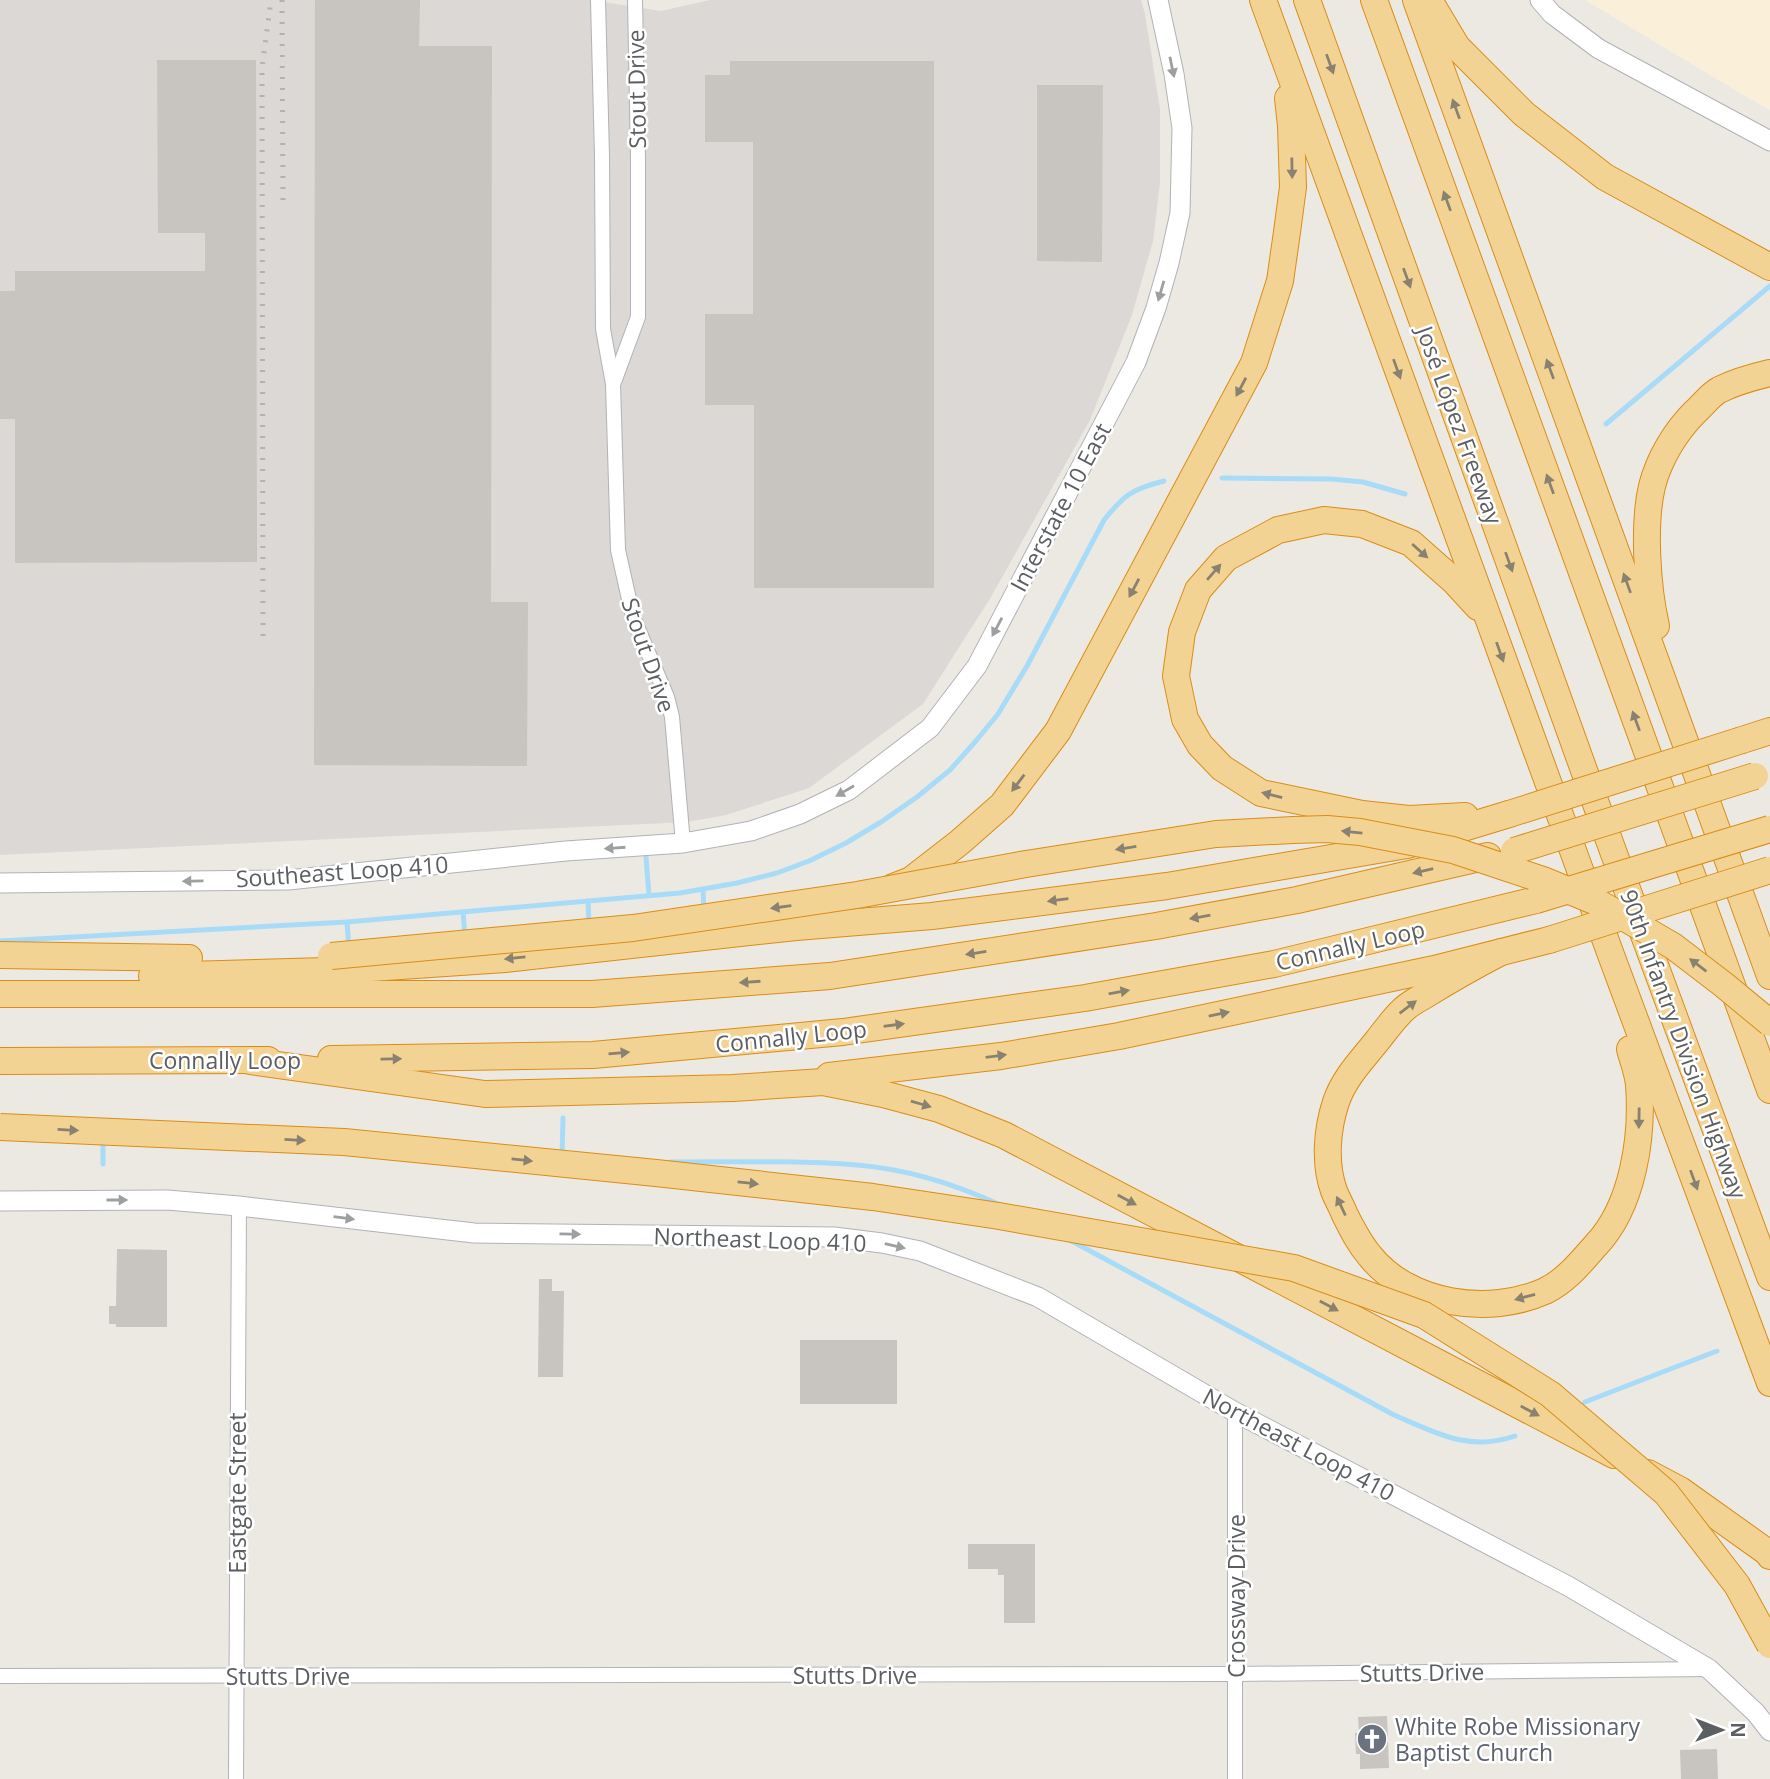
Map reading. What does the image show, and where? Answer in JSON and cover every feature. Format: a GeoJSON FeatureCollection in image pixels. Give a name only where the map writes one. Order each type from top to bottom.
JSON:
{"type":"FeatureCollection","features":[{"type":"Feature","properties":{"kind":"highway"},"geometry":{"type":"LineString","coordinates":[[1263,0],[1611,955],[1770,1382]]}},
{"type":"Feature","properties":{"kind":"highway","name":"José López Freeway"},"geometry":{"type":"LineString","coordinates":[[1307,0],[1613,851]]}},
{"type":"Feature","properties":{"kind":"highway"},"geometry":{"type":"LineString","coordinates":[[1374,0],[1770,1090]]}},
{"type":"Feature","properties":{"kind":"highway"},"geometry":{"type":"LineString","coordinates":[[1416,0],[1770,976]]}},
{"type":"Feature","properties":{"kind":"highway"},"geometry":{"type":"LineString","coordinates":[[1429,0],[1457,47],[1524,114],[1605,177],[1770,267]]}},
{"type":"Feature","properties":{"kind":"highway"},"geometry":{"type":"LineString","coordinates":[[796,927],[911,880],[1002,805],[1058,731],[1254,363],[1265,330],[1280,281],[1293,187],[1292,126],[1282,51]]}},
{"type":"Feature","properties":{"kind":"highway"},"geometry":{"type":"LineString","coordinates":[[1676,716],[1651,602],[1647,533],[1652,487],[1665,451],[1687,420],[1717,392],[1743,380],[1770,373]]}},
{"type":"Feature","properties":{"kind":"highway"},"geometry":{"type":"LineString","coordinates":[[1487,616],[1454,581],[1411,543],[1362,524],[1324,520],[1278,530],[1226,558],[1198,590],[1182,632],[1176,676],[1185,719],[1200,746],[1222,768],[1261,793],[1362,814],[1409,819],[1509,814]]}},
{"type":"Feature","properties":{"kind":"highway"},"geometry":{"type":"LineString","coordinates":[[0,976],[327,971],[505,959],[796,927],[932,916],[1167,887],[1407,845],[1770,731]]}},
{"type":"Feature","properties":{"kind":"highway"},"geometry":{"type":"LineString","coordinates":[[0,994],[592,994],[830,975],[1168,923],[1297,900],[1514,851],[1762,773]]}},
{"type":"Feature","properties":{"kind":"highway"},"geometry":{"type":"LineString","coordinates":[[0,955],[221,958],[331,956],[632,928],[857,895],[1026,864],[1216,834],[1327,829],[1360,832],[1452,850],[1543,880],[1599,903],[1673,946],[1770,1023]]}},
{"type":"Feature","properties":{"kind":"highway","name":"Connally Loop"},"geometry":{"type":"LineString","coordinates":[[0,1061],[250,1061],[593,1055],[843,1032],[1085,998],[1274,964],[1536,900],[1770,829]]}},
{"type":"Feature","properties":{"kind":"highway","name":"90th Infantry Division Highway"},"geometry":{"type":"LineString","coordinates":[[1613,851],[1770,1277]]}},
{"type":"Feature","properties":{"kind":"highway"},"geometry":{"type":"LineString","coordinates":[[733,1088],[1001,1056],[1119,1036],[1434,969],[1549,940],[1770,870]]}},
{"type":"Feature","properties":{"kind":"highway"},"geometry":{"type":"LineString","coordinates":[[1753,929],[1770,956]]}},
{"type":"Feature","properties":{"kind":"highway"},"geometry":{"type":"LineString","coordinates":[[1501,952],[1459,974],[1402,1010],[1350,1074],[1337,1100],[1329,1130],[1328,1160],[1334,1190],[1354,1234],[1371,1258],[1391,1276],[1415,1291],[1435,1298],[1469,1304],[1490,1304],[1524,1298],[1565,1279],[1603,1239],[1618,1214],[1636,1162],[1639,1084],[1611,955]]}},
{"type":"Feature","properties":{"kind":"highway"},"geometry":{"type":"LineString","coordinates":[[250,1061],[485,1094],[733,1088],[823,1082],[939,1109],[1004,1135],[1680,1490],[1770,1556]]}},
{"type":"Feature","properties":{"kind":"highway"},"geometry":{"type":"LineString","coordinates":[[0,1127],[344,1142],[656,1172],[873,1197],[999,1216],[1294,1268],[1424,1315],[1550,1394],[1666,1493],[1737,1585],[1770,1646]]}},
{"type":"Feature","properties":{"kind":"main road","name":"Interstate 10 East"},"geometry":{"type":"LineString","coordinates":[[683,844],[751,831],[800,814],[849,790],[930,728],[977,666],[1136,362],[1169,263],[1180,213],[1182,128],[1158,0]]}},
{"type":"Feature","properties":{"kind":"main road"},"geometry":{"type":"LineString","coordinates":[[1540,0],[1552,14],[1599,49],[1770,141]]}},
{"type":"Feature","properties":{"kind":"main road","name":"Southeast Loop 410"},"geometry":{"type":"LineString","coordinates":[[0,883],[288,880],[566,851],[683,844]]}},
{"type":"Feature","properties":{"kind":"main road","name":"Northeast Loop 410"},"geometry":{"type":"LineString","coordinates":[[0,1201],[167,1200],[474,1233],[834,1237],[920,1251],[1038,1297],[1235,1412],[1568,1586],[1709,1669]]}},
{"type":"Feature","properties":{"kind":"main road"},"geometry":{"type":"LineString","coordinates":[[1709,1669],[1756,1713],[1770,1731]]}},
{"type":"Feature","properties":{"kind":"street","name":"Stout Drive"},"geometry":{"type":"LineString","coordinates":[[598,0],[603,329],[613,384],[618,551],[633,617],[667,697],[672,717],[683,844]]}},
{"type":"Feature","properties":{"kind":"street","name":"Stout Drive"},"geometry":{"type":"LineString","coordinates":[[613,384],[638,317],[635,0]]}},
{"type":"Feature","properties":{"kind":"street","name":"Eastgate Street"},"geometry":{"type":"LineString","coordinates":[[236,1779],[239,1206]]}},
{"type":"Feature","properties":{"kind":"street","name":"Crossway Drive"},"geometry":{"type":"LineString","coordinates":[[1235,1412],[1235,1779]]}},
{"type":"Feature","properties":{"kind":"street","name":"Stutts Drive"},"geometry":{"type":"LineString","coordinates":[[0,1676],[1236,1674],[1709,1669]]}},
{"type":"Feature","properties":{"kind":"shaded area"},"geometry":{"type":"Polygon","coordinates":[[[0,0],[591,0],[661,11],[710,0],[1141,0],[1160,109],[1160,183],[1153,241],[1132,315],[1090,420],[991,597],[923,704],[809,788],[726,815],[687,822],[0,855],[0,0]]]}},
{"type":"Feature","properties":{"kind":"shaded area"},"geometry":{"type":"Polygon","coordinates":[[[1585,0],[1770,0],[1770,110],[1745,96],[1585,0]]]}},
{"type":"Feature","properties":{"kind":"building"},"geometry":{"type":"Polygon","coordinates":[[[315,0],[420,0],[419,46],[492,46],[491,602],[528,602],[527,766],[314,765],[315,0]]]}},
{"type":"Feature","properties":{"kind":"building"},"geometry":{"type":"Polygon","coordinates":[[[157,60],[256,60],[257,562],[15,563],[15,419],[0,419],[0,291],[15,291],[15,271],[205,271],[205,233],[158,233],[157,60]]]}},
{"type":"Feature","properties":{"kind":"building"},"geometry":{"type":"Polygon","coordinates":[[[730,61],[934,61],[934,588],[754,588],[754,405],[705,405],[705,314],[753,314],[753,142],[705,142],[705,75],[730,75],[730,61]]]}},
{"type":"Feature","properties":{"kind":"building"},"geometry":{"type":"Polygon","coordinates":[[[1037,85],[1103,85],[1102,262],[1037,261],[1037,85]]]}},
{"type":"Feature","properties":{"kind":"building"},"geometry":{"type":"Polygon","coordinates":[[[117,1249],[167,1250],[167,1327],[116,1327],[116,1324],[109,1324],[109,1306],[116,1306],[117,1249]]]}},
{"type":"Feature","properties":{"kind":"building"},"geometry":{"type":"Polygon","coordinates":[[[539,1279],[552,1279],[552,1291],[564,1291],[563,1377],[538,1377],[539,1279]]]}},
{"type":"Feature","properties":{"kind":"building"},"geometry":{"type":"Polygon","coordinates":[[[800,1340],[897,1340],[897,1404],[800,1404],[800,1340]]]}},
{"type":"Feature","properties":{"kind":"building"},"geometry":{"type":"Polygon","coordinates":[[[968,1544],[1035,1544],[1035,1623],[1004,1623],[1004,1575],[998,1575],[998,1569],[968,1569],[968,1544]]]}},
{"type":"Feature","properties":{"kind":"building","name":"White Robe Missionary Baptist Church"},"geometry":{"type":"Polygon","coordinates":[[[1387,1716],[1389,1768],[1360,1769],[1355,1733],[1359,1733],[1358,1717],[1387,1716]]]}},
{"type":"Feature","properties":{"kind":"building"},"geometry":{"type":"Polygon","coordinates":[[[1717,1749],[1718,1779],[1681,1779],[1680,1750],[1717,1749]]]}},
{"type":"Feature","properties":{"kind":"waterway"},"geometry":{"type":"LineString","coordinates":[[1606,424],[1770,286]]}},
{"type":"Feature","properties":{"kind":"waterway"},"geometry":{"type":"LineString","coordinates":[[1222,478],[1331,479],[1363,482],[1405,494]]}},
{"type":"Feature","properties":{"kind":"waterway"},"geometry":{"type":"LineString","coordinates":[[0,941],[347,922],[680,893],[737,883],[777,873],[809,861],[881,822],[950,770],[998,714],[1027,666],[1104,520],[1117,504],[1130,494],[1164,481]]}},
{"type":"Feature","properties":{"kind":"waterway"},"geometry":{"type":"LineString","coordinates":[[646,857],[649,895]]}},
{"type":"Feature","properties":{"kind":"waterway"},"geometry":{"type":"LineString","coordinates":[[703,890],[704,911]]}},
{"type":"Feature","properties":{"kind":"waterway"},"geometry":{"type":"LineString","coordinates":[[588,901],[589,924]]}},
{"type":"Feature","properties":{"kind":"waterway"},"geometry":{"type":"LineString","coordinates":[[463,912],[465,936]]}},
{"type":"Feature","properties":{"kind":"waterway"},"geometry":{"type":"LineString","coordinates":[[347,922],[349,948]]}},
{"type":"Feature","properties":{"kind":"waterway"},"geometry":{"type":"LineString","coordinates":[[562,1157],[563,1118]]}},
{"type":"Feature","properties":{"kind":"waterway"},"geometry":{"type":"LineString","coordinates":[[103,1139],[103,1164]]}},
{"type":"Feature","properties":{"kind":"waterway"},"geometry":{"type":"LineString","coordinates":[[670,1162],[810,1162],[875,1167],[930,1179],[966,1190],[1000,1205]]}},
{"type":"Feature","properties":{"kind":"waterway"},"geometry":{"type":"LineString","coordinates":[[1068,1239],[1394,1415],[1439,1434],[1468,1441],[1483,1442],[1515,1436]]}},
{"type":"Feature","properties":{"kind":"waterway"},"geometry":{"type":"LineString","coordinates":[[1585,1402],[1717,1351]]}},
{"type":"Feature","properties":{"kind":"railway"},"geometry":{"type":"LineString","coordinates":[[263,636],[262,68],[271,0]]}},
{"type":"Feature","properties":{"kind":"railway"},"geometry":{"type":"LineString","coordinates":[[282,0],[283,208]]}},
{"type":"Feature","properties":{"kind":"place","name":"White Robe Missionary Baptist Church"},"geometry":{"type":"Point","coordinates":[1372,1739]}}]}
